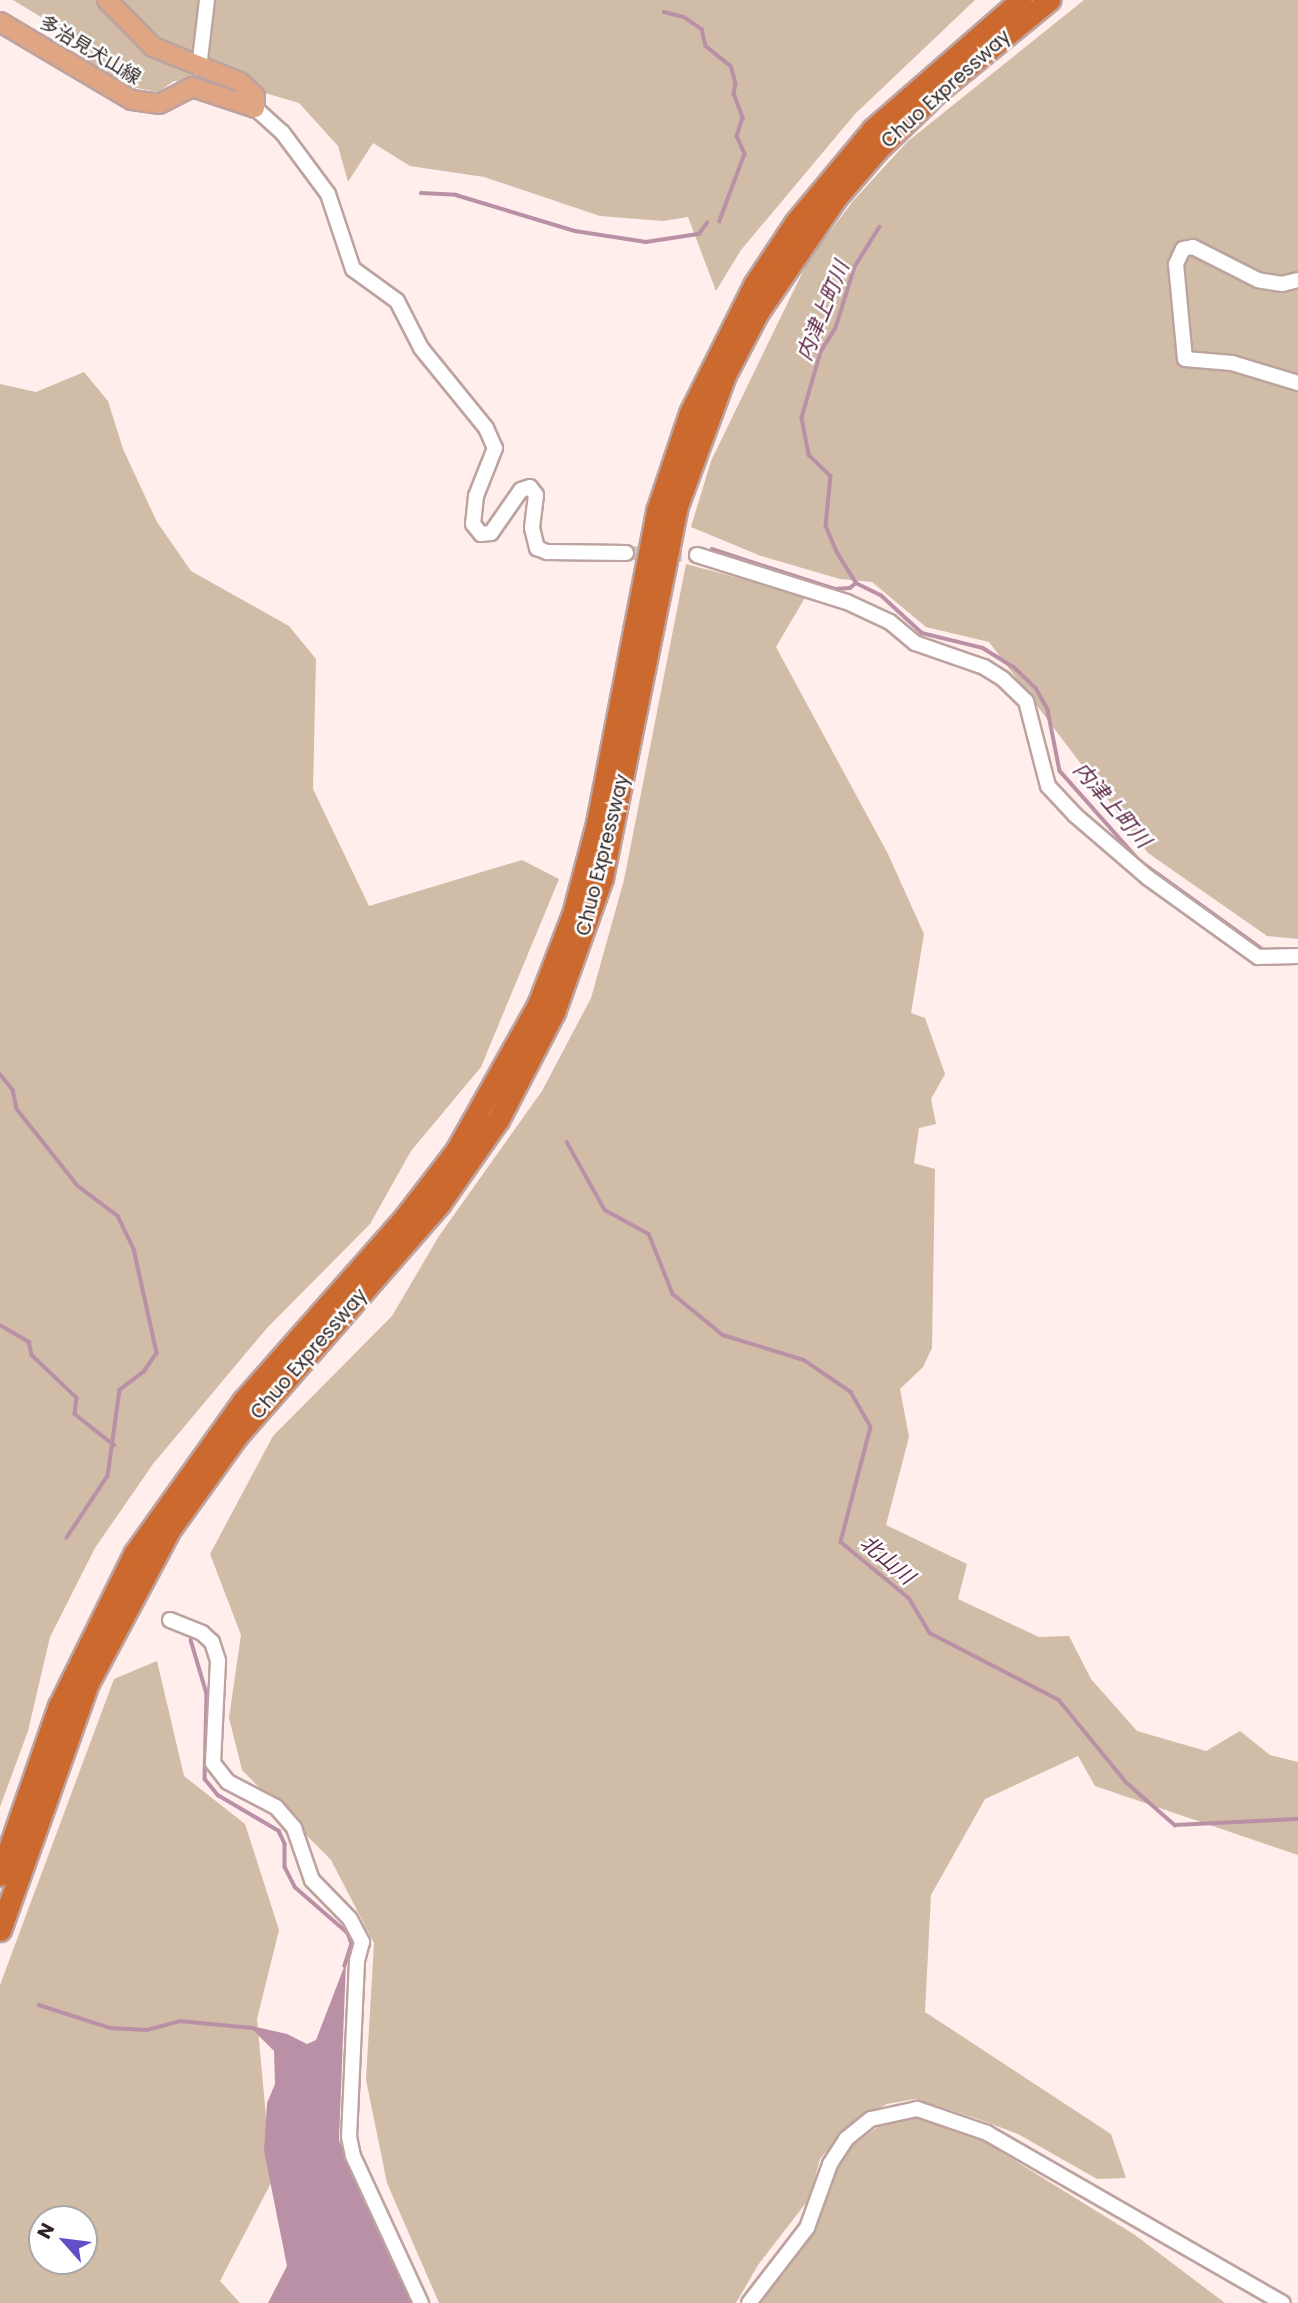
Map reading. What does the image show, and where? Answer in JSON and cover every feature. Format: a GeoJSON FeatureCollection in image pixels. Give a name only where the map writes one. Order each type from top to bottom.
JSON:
{"type":"FeatureCollection","features":[{"type":"Feature","properties":{"kind":"highway","name":"Chuo Expressway"},"geometry":{"type":"LineString","coordinates":[[0,1875],[59,1706],[134,1554],[243,1401],[450,1160],[483,1110],[538,1005],[573,914],[594,836],[657,511],[690,413],[754,285],[795,223],[873,129],[1021,0]]}},
{"type":"Feature","properties":{"kind":"highway","name":"Chuo Expressway"},"geometry":{"type":"LineString","coordinates":[[0,1930],[87,1685],[170,1529],[236,1437],[440,1203],[498,1120],[554,1012],[602,878],[677,506],[725,375],[758,312],[835,199],[877,150],[938,91],[1049,0]]}},
{"type":"Feature","properties":{"kind":"main road","name":"多治見犬山線"},"geometry":{"type":"LineString","coordinates":[[0,22],[132,100],[159,104],[192,87],[255,107],[255,96],[240,82],[199,68],[153,47],[107,0]]}},
{"type":"Feature","properties":{"kind":"street"},"geometry":{"type":"LineString","coordinates":[[199,68],[207,0]]}},
{"type":"Feature","properties":{"kind":"street"},"geometry":{"type":"LineString","coordinates":[[255,107],[282,132],[328,194],[353,270],[397,301],[421,348],[486,428],[495,448],[477,496],[473,524],[481,534],[491,533],[521,490],[530,487],[536,495],[532,528],[537,548],[547,552],[626,553]]}},
{"type":"Feature","properties":{"kind":"street"},"geometry":{"type":"LineString","coordinates":[[1298,280],[1282,284],[1258,280],[1193,247],[1183,249],[1176,264],[1185,359],[1232,363],[1298,383]]}},
{"type":"Feature","properties":{"kind":"street"},"geometry":{"type":"LineString","coordinates":[[696,555],[847,602],[890,622],[915,643],[984,667],[1003,679],[1026,701],[1048,786],[1075,815],[1147,877],[1258,957],[1298,956]]}},
{"type":"Feature","properties":{"kind":"street"},"geometry":{"type":"LineString","coordinates":[[170,1620],[202,1633],[212,1642],[218,1661],[213,1763],[228,1782],[276,1807],[294,1828],[312,1880],[351,1919],[362,1942],[357,1961],[349,2137],[353,2156],[421,2303]]}},
{"type":"Feature","properties":{"kind":"street"},"geometry":{"type":"LineString","coordinates":[[749,2303],[807,2228],[830,2164],[846,2139],[871,2119],[917,2109],[986,2133],[1283,2303]]}},
{"type":"Feature","properties":{"kind":"shaded area"},"geometry":{"type":"Polygon","coordinates":[[[13,0],[975,0],[855,114],[741,250],[716,291],[688,217],[663,221],[600,216],[484,177],[410,166],[373,143],[348,182],[338,146],[299,103],[231,83],[174,81],[158,92],[126,86],[81,56],[82,42],[13,0]]]}},
{"type":"Feature","properties":{"kind":"shaded area"},"geometry":{"type":"Polygon","coordinates":[[[1084,0],[1298,0],[1298,939],[1267,936],[1148,853],[989,642],[926,627],[872,582],[840,579],[761,556],[691,527],[711,461],[808,261],[853,201],[907,142],[1084,0]]]}},
{"type":"Feature","properties":{"kind":"shaded area"},"geometry":{"type":"Polygon","coordinates":[[[84,372],[108,401],[123,449],[157,522],[191,571],[289,626],[316,659],[313,789],[369,906],[522,860],[559,879],[481,1067],[411,1151],[370,1224],[267,1328],[153,1464],[95,1548],[50,1637],[28,1731],[0,1807],[0,384],[36,392],[84,372]]]}},
{"type":"Feature","properties":{"kind":"shaded area"},"geometry":{"type":"Polygon","coordinates":[[[686,564],[806,596],[776,647],[888,854],[924,934],[911,1013],[925,1018],[945,1074],[931,1099],[936,1124],[919,1128],[914,1163],[935,1169],[932,1348],[923,1367],[900,1389],[909,1437],[886,1525],[967,1564],[958,1599],[1039,1637],[1069,1636],[1091,1679],[1137,1731],[1206,1751],[1240,1731],[1270,1755],[1298,1762],[1298,1855],[1095,1786],[1078,1756],[985,1799],[931,1895],[925,2012],[1111,2134],[1126,2178],[1097,2179],[1018,2134],[915,2099],[887,2104],[851,2123],[820,2159],[809,2199],[758,2265],[736,2303],[439,2303],[387,2183],[366,2080],[374,1943],[331,1860],[242,1770],[229,1718],[241,1635],[210,1554],[273,1436],[392,1316],[439,1236],[542,1091],[591,998],[624,880],[686,564]]]}},
{"type":"Feature","properties":{"kind":"shaded area"},"geometry":{"type":"Polygon","coordinates":[[[157,1661],[184,1776],[245,1824],[279,1930],[257,2019],[272,2181],[220,2281],[240,2303],[0,2303],[0,1985],[114,1679],[157,1661]]]}},
{"type":"Feature","properties":{"kind":"shaded area"},"geometry":{"type":"Polygon","coordinates":[[[346,1962],[339,2140],[414,2303],[268,2303],[287,2266],[264,2151],[267,2103],[275,2084],[274,2051],[248,2025],[287,2034],[307,2044],[316,2040],[346,1962]]]}},
{"type":"Feature","properties":{"kind":"shaded area"},"geometry":{"type":"Polygon","coordinates":[[[922,2117],[977,2137],[1135,2235],[1225,2303],[755,2303],[813,2227],[836,2165],[849,2147],[885,2122],[922,2117]]]}},
{"type":"Feature","properties":{"kind":"waterway"},"geometry":{"type":"LineString","coordinates":[[664,12],[684,17],[702,29],[706,46],[731,66],[736,83],[734,94],[743,118],[737,136],[745,154],[720,221]]}},
{"type":"Feature","properties":{"kind":"waterway"},"geometry":{"type":"LineString","coordinates":[[421,193],[456,195],[575,231],[646,242],[699,234],[707,223]]}},
{"type":"Feature","properties":{"kind":"waterway","name":"内津上町川"},"geometry":{"type":"LineString","coordinates":[[880,227],[855,267],[836,328],[821,352],[802,418],[809,455],[831,476],[826,526],[837,552],[856,583],[881,595],[922,633],[983,648],[1014,667],[1036,688],[1048,710],[1060,771],[1140,861],[1264,950]]}},
{"type":"Feature","properties":{"kind":"waterway"},"geometry":{"type":"LineString","coordinates":[[712,549],[835,589],[850,588],[856,583]]}},
{"type":"Feature","properties":{"kind":"waterway"},"geometry":{"type":"LineString","coordinates":[[0,1074],[13,1090],[17,1109],[78,1186],[118,1216],[134,1249],[157,1353],[144,1372],[120,1390],[108,1476],[67,1538]]}},
{"type":"Feature","properties":{"kind":"waterway","name":"北山川"},"geometry":{"type":"LineString","coordinates":[[567,1142],[605,1210],[649,1234],[673,1294],[723,1335],[804,1360],[851,1392],[871,1427],[841,1542],[909,1598],[930,1633],[1059,1700],[1127,1783],[1175,1825],[1298,1819]]}},
{"type":"Feature","properties":{"kind":"waterway"},"geometry":{"type":"LineString","coordinates":[[0,1325],[29,1342],[32,1355],[77,1398],[75,1414],[114,1445]]}},
{"type":"Feature","properties":{"kind":"waterway"},"geometry":{"type":"LineString","coordinates":[[191,1640],[207,1694],[205,1779],[218,1795],[279,1831],[285,1844],[285,1867],[295,1887],[348,1933],[352,1944],[345,1966]]}},
{"type":"Feature","properties":{"kind":"waterway"},"geometry":{"type":"LineString","coordinates":[[39,2005],[110,2028],[147,2030],[180,2021],[252,2028]]}},
{"type":"Feature","properties":{"kind":"tunnel"},"geometry":{"type":"LineString","coordinates":[[626,553],[697,555]]}}]}
